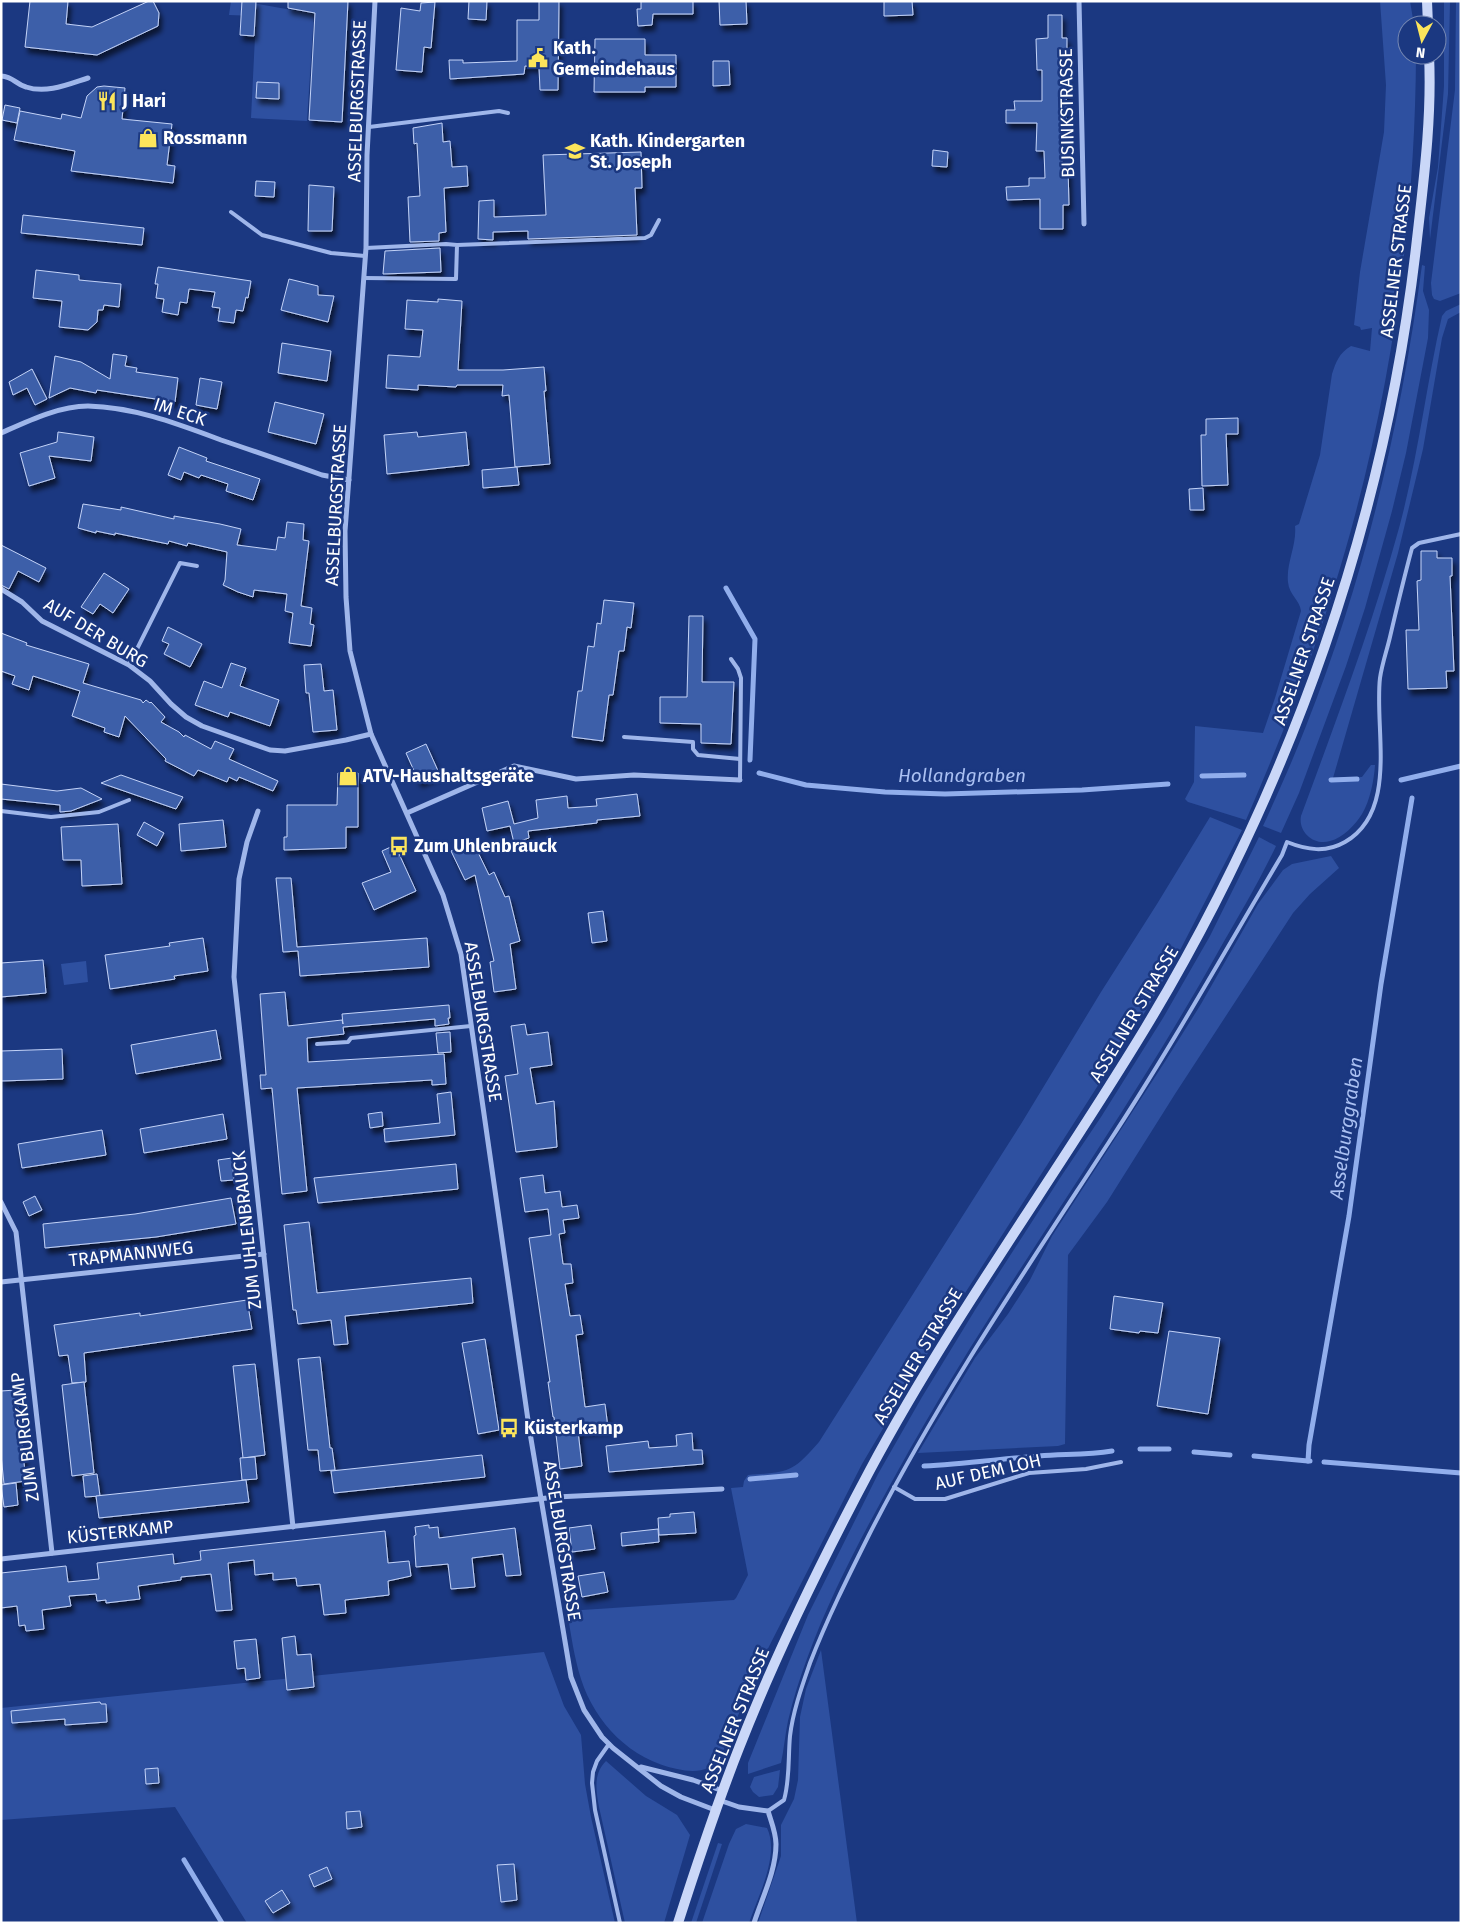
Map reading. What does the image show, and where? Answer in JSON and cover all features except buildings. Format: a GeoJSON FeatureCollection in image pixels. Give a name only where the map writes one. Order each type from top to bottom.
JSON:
{"type":"FeatureCollection","features":[{"type":"Feature","properties":{"kind":"main road"},"geometry":{"type":"LineString","coordinates":[[1427,1],[1428,15]]}},
{"type":"Feature","properties":{"kind":"main road","name":"ASSELNER STRASSE"},"geometry":{"type":"LineString","coordinates":[[678,1923],[716,1810],[750,1720],[795,1619],[870,1470],[968,1305],[1123,1065],[1198,938],[1226,884],[1283,760],[1338,610],[1360,538],[1390,412],[1408,309],[1425,162],[1429,65]]}},
{"type":"Feature","properties":{"kind":"street","name":"ASSELBURGSTRASSE"},"geometry":{"type":"LineString","coordinates":[[375,1],[368,127],[366,248],[344,559],[350,651],[371,734],[443,895],[461,954],[541,1498],[571,1677],[584,1710],[609,1744],[662,1786],[681,1797],[716,1810]]}},
{"type":"Feature","properties":{"kind":"street","name":"BUSINKSTRASSE"},"geometry":{"type":"LineString","coordinates":[[1079,1],[1084,224]]}},
{"type":"Feature","properties":{"kind":"street"},"geometry":{"type":"LineString","coordinates":[[1,76],[10,76],[26,87],[50,90],[88,78]]}},
{"type":"Feature","properties":{"kind":"street","name":"IM ECK"},"geometry":{"type":"LineString","coordinates":[[1,433],[26,422],[63,410],[87,406],[115,409],[149,416],[322,475],[349,480]]}},
{"type":"Feature","properties":{"kind":"street","name":"AUF DER BURG"},"geometry":{"type":"LineString","coordinates":[[1,589],[22,602],[42,621],[129,665],[150,681],[186,717],[202,726],[270,750],[285,751],[304,749],[371,734]]}},
{"type":"Feature","properties":{"kind":"street"},"geometry":{"type":"LineString","coordinates":[[407,813],[514,766],[576,779],[634,775],[740,780]]}},
{"type":"Feature","properties":{"kind":"street","name":"ZUM UHLENBRAUCK"},"geometry":{"type":"LineString","coordinates":[[258,811],[247,842],[239,879],[234,977],[293,1527]]}},
{"type":"Feature","properties":{"kind":"street","name":"ZUM BURGKAMP"},"geometry":{"type":"LineString","coordinates":[[1,1202],[16,1232],[52,1553]]}},
{"type":"Feature","properties":{"kind":"street","name":"TRAPMANNWEG"},"geometry":{"type":"LineString","coordinates":[[1,1282],[264,1254]]}},
{"type":"Feature","properties":{"kind":"street"},"geometry":{"type":"LineString","coordinates":[[541,1498],[722,1489]]}},
{"type":"Feature","properties":{"kind":"street","name":"KÜSTERKAMP"},"geometry":{"type":"LineString","coordinates":[[1,1559],[541,1498]]}},
{"type":"Feature","properties":{"kind":"street","name":"ASSELBURGSTRASSE"},"geometry":{"type":"LineString","coordinates":[[638,1766],[693,1780],[739,1807],[768,1811]]}},
{"type":"Feature","properties":{"kind":"street"},"geometry":{"type":"LineString","coordinates":[[754,1923],[773,1864],[776,1844],[768,1811]]}},
{"type":"Feature","properties":{"kind":"lane"},"geometry":{"type":"LineString","coordinates":[[368,127],[499,111],[508,113]]}},
{"type":"Feature","properties":{"kind":"lane"},"geometry":{"type":"LineString","coordinates":[[231,212],[262,234],[331,253],[365,256]]}},
{"type":"Feature","properties":{"kind":"lane"},"geometry":{"type":"LineString","coordinates":[[366,248],[644,238],[651,235],[659,220]]}},
{"type":"Feature","properties":{"kind":"lane"},"geometry":{"type":"LineString","coordinates":[[364,278],[456,280],[457,246]]}},
{"type":"Feature","properties":{"kind":"lane"},"geometry":{"type":"LineString","coordinates":[[768,1811],[784,1800],[789,1784],[790,1736],[801,1689],[816,1648],[848,1577],[894,1487],[939,1408],[1168,1048],[1282,855],[1286,842],[1307,849],[1337,846],[1351,838],[1365,823],[1379,789],[1381,765],[1380,678],[1412,548],[1419,543],[1461,534]]}},
{"type":"Feature","properties":{"kind":"lane"},"geometry":{"type":"LineString","coordinates":[[129,665],[180,563],[197,566]]}},
{"type":"Feature","properties":{"kind":"lane"},"geometry":{"type":"LineString","coordinates":[[731,659],[738,669],[741,678],[740,780]]}},
{"type":"Feature","properties":{"kind":"lane"},"geometry":{"type":"LineString","coordinates":[[624,737],[693,742],[693,749],[698,756],[740,759]]}},
{"type":"Feature","properties":{"kind":"lane"},"geometry":{"type":"LineString","coordinates":[[1,812],[51,817],[99,812],[129,800]]}},
{"type":"Feature","properties":{"kind":"lane"},"geometry":{"type":"LineString","coordinates":[[317,1044],[348,1042],[351,1038],[471,1026]]}},
{"type":"Feature","properties":{"kind":"lane","name":"AUF DEM LOH"},"geometry":{"type":"LineString","coordinates":[[894,1487],[915,1498],[945,1500],[1029,1473],[1086,1469],[1121,1462]]}},
{"type":"Feature","properties":{"kind":"lane"},"geometry":{"type":"LineString","coordinates":[[609,1744],[597,1761],[592,1783],[594,1810],[620,1923]]}},
{"type":"Feature","properties":{"kind":"shaded area"},"geometry":{"type":"Polygon","coordinates":[[[231,1],[241,1],[314,14],[307,121],[251,118],[256,16],[229,15],[231,1]]]}},
{"type":"Feature","properties":{"kind":"shaded area"},"geometry":{"type":"Polygon","coordinates":[[[1380,1],[1410,1],[1412,15],[1397,15],[1397,65],[1416,65],[1410,192],[1394,328],[1382,395],[1368,462],[1332,594],[1292,708],[1246,820],[1188,802],[1185,799],[1194,782],[1195,726],[1263,733],[1301,611],[1289,587],[1288,575],[1295,526],[1299,524],[1320,455],[1332,374],[1341,355],[1351,346],[1370,351],[1372,328],[1361,330],[1360,327],[1354,325],[1360,272],[1384,132],[1386,85],[1380,1]]]}},
{"type":"Feature","properties":{"kind":"shaded area"},"geometry":{"type":"Polygon","coordinates":[[[1444,1],[1450,1],[1448,94],[1430,239],[1429,218],[1438,167],[1444,65],[1447,65],[1447,15],[1444,15],[1444,1]]]}},
{"type":"Feature","properties":{"kind":"shaded area"},"geometry":{"type":"Polygon","coordinates":[[[1456,1],[1461,1],[1461,293],[1440,301],[1434,299],[1432,295],[1431,283],[1455,90],[1456,1]]]}},
{"type":"Feature","properties":{"kind":"shaded area"},"geometry":{"type":"Polygon","coordinates":[[[1422,265],[1425,266],[1423,291],[1429,310],[1428,338],[1406,453],[1392,511],[1365,608],[1346,666],[1299,793],[1281,833],[1263,826],[1296,751],[1327,670],[1363,556],[1392,441],[1422,265]]]}},
{"type":"Feature","properties":{"kind":"shaded area"},"geometry":{"type":"Polygon","coordinates":[[[1461,304],[1461,312],[1448,319],[1442,338],[1423,449],[1398,553],[1333,778],[1362,777],[1371,765],[1375,765],[1371,790],[1362,814],[1340,837],[1324,842],[1313,840],[1302,827],[1301,816],[1365,637],[1399,528],[1406,502],[1442,316],[1446,311],[1461,304]]]}},
{"type":"Feature","properties":{"kind":"shaded area"},"geometry":{"type":"Polygon","coordinates":[[[1210,817],[1242,830],[1176,958],[1145,1012],[942,1329],[862,1464],[758,1668],[721,1756],[707,1768],[690,1771],[660,1764],[630,1748],[605,1724],[587,1695],[576,1662],[567,1611],[734,1600],[736,1598],[748,1575],[731,1488],[743,1487],[748,1475],[773,1473],[789,1469],[802,1460],[819,1442],[1021,1124],[1210,817]]]}},
{"type":"Feature","properties":{"kind":"shaded area"},"geometry":{"type":"Polygon","coordinates":[[[1259,837],[1276,846],[1241,913],[1139,1084],[973,1343],[933,1409],[859,1542],[827,1609],[802,1672],[788,1721],[781,1763],[748,1774],[748,1763],[808,1615],[878,1474],[975,1310],[1163,1018],[1210,936],[1259,837]]]}},
{"type":"Feature","properties":{"kind":"shaded area"},"geometry":{"type":"Polygon","coordinates":[[[1331,856],[1339,868],[1310,894],[1293,913],[1107,1202],[1068,1255],[1065,1444],[1058,1446],[918,1453],[975,1358],[1008,1314],[1030,1280],[1052,1236],[1201,1004],[1258,904],[1283,870],[1292,864],[1331,856]]]}},
{"type":"Feature","properties":{"kind":"shaded area"},"geometry":{"type":"Polygon","coordinates":[[[86,961],[88,982],[64,985],[61,964],[86,961]]]}},
{"type":"Feature","properties":{"kind":"shaded area"},"geometry":{"type":"Polygon","coordinates":[[[821,1650],[857,1923],[758,1923],[781,1856],[781,1825],[794,1799],[798,1780],[800,1717],[806,1689],[821,1650]]]}},
{"type":"Feature","properties":{"kind":"shaded area"},"geometry":{"type":"Polygon","coordinates":[[[544,1652],[564,1706],[581,1735],[585,1784],[615,1923],[247,1923],[175,1807],[1,1820],[1,1708],[544,1652]]]}},
{"type":"Feature","properties":{"kind":"shaded area"},"geometry":{"type":"Polygon","coordinates":[[[606,1761],[646,1796],[677,1815],[690,1835],[664,1923],[625,1923],[597,1794],[597,1777],[606,1761]]]}},
{"type":"Feature","properties":{"kind":"shaded area"},"geometry":{"type":"Polygon","coordinates":[[[780,1770],[778,1787],[773,1795],[759,1797],[753,1792],[750,1787],[754,1777],[780,1770]]]}},
{"type":"Feature","properties":{"kind":"shaded area"},"geometry":{"type":"Polygon","coordinates":[[[746,1824],[767,1828],[771,1850],[766,1875],[749,1923],[702,1923],[729,1844],[736,1829],[746,1824]]]}},
{"type":"Feature","properties":{"kind":"shaded area"},"geometry":{"type":"Polygon","coordinates":[[[718,1843],[722,1844],[696,1923],[691,1923],[718,1843]]]}},
{"type":"Feature","properties":{"kind":"waterway","name":"Hollandgraben"},"geometry":{"type":"LineString","coordinates":[[726,588],[755,639],[750,760]]}},
{"type":"Feature","properties":{"kind":"waterway"},"geometry":{"type":"LineString","coordinates":[[1401,780],[1461,766]]}},
{"type":"Feature","properties":{"kind":"waterway","name":"Hollandgraben"},"geometry":{"type":"LineString","coordinates":[[759,773],[806,785],[885,792],[945,794],[1082,790],[1168,784]]}},
{"type":"Feature","properties":{"kind":"waterway","name":"Hollandgraben"},"geometry":{"type":"LineString","coordinates":[[1202,776],[1244,775]]}},
{"type":"Feature","properties":{"kind":"waterway","name":"Hollandgraben"},"geometry":{"type":"LineString","coordinates":[[1331,780],[1357,779]]}},
{"type":"Feature","properties":{"kind":"waterway","name":"Asselburggraben"},"geometry":{"type":"LineString","coordinates":[[1310,1461],[1308,1461],[1309,1445],[1349,1216],[1381,984],[1412,798]]}},
{"type":"Feature","properties":{"kind":"waterway"},"geometry":{"type":"LineString","coordinates":[[1140,1449],[1169,1449]]}},
{"type":"Feature","properties":{"kind":"waterway"},"geometry":{"type":"LineString","coordinates":[[924,1466],[1112,1451]]}},
{"type":"Feature","properties":{"kind":"waterway"},"geometry":{"type":"LineString","coordinates":[[1194,1452],[1230,1455]]}},
{"type":"Feature","properties":{"kind":"waterway"},"geometry":{"type":"LineString","coordinates":[[1254,1456],[1308,1461]]}},
{"type":"Feature","properties":{"kind":"waterway","name":"Asselburggraben"},"geometry":{"type":"LineString","coordinates":[[1324,1462],[1461,1473]]}},
{"type":"Feature","properties":{"kind":"waterway"},"geometry":{"type":"LineString","coordinates":[[750,1479],[796,1475]]}},
{"type":"Feature","properties":{"kind":"waterway"},"geometry":{"type":"LineString","coordinates":[[184,1860],[222,1923]]}},
{"type":"Feature","properties":{"kind":"place","name":"Kath. Gemeindehaus"},"geometry":{"type":"Point","coordinates":[538,58]}},
{"type":"Feature","properties":{"kind":"place","name":"J Hari"},"geometry":{"type":"Point","coordinates":[107,101]}},
{"type":"Feature","properties":{"kind":"place","name":"Rossmann"},"geometry":{"type":"Point","coordinates":[148,138]}},
{"type":"Feature","properties":{"kind":"place","name":"Kath. Kindergarten St. Joseph"},"geometry":{"type":"Point","coordinates":[575,151]}},
{"type":"Feature","properties":{"kind":"place","name":"ATV-Haushaltsgeräte"},"geometry":{"type":"Point","coordinates":[348,776]}},
{"type":"Feature","properties":{"kind":"place","name":"Zum Uhlenbrauck"},"geometry":{"type":"Point","coordinates":[399,846]}},
{"type":"Feature","properties":{"kind":"place","name":"Küsterkamp"},"geometry":{"type":"Point","coordinates":[509,1428]}}]}
